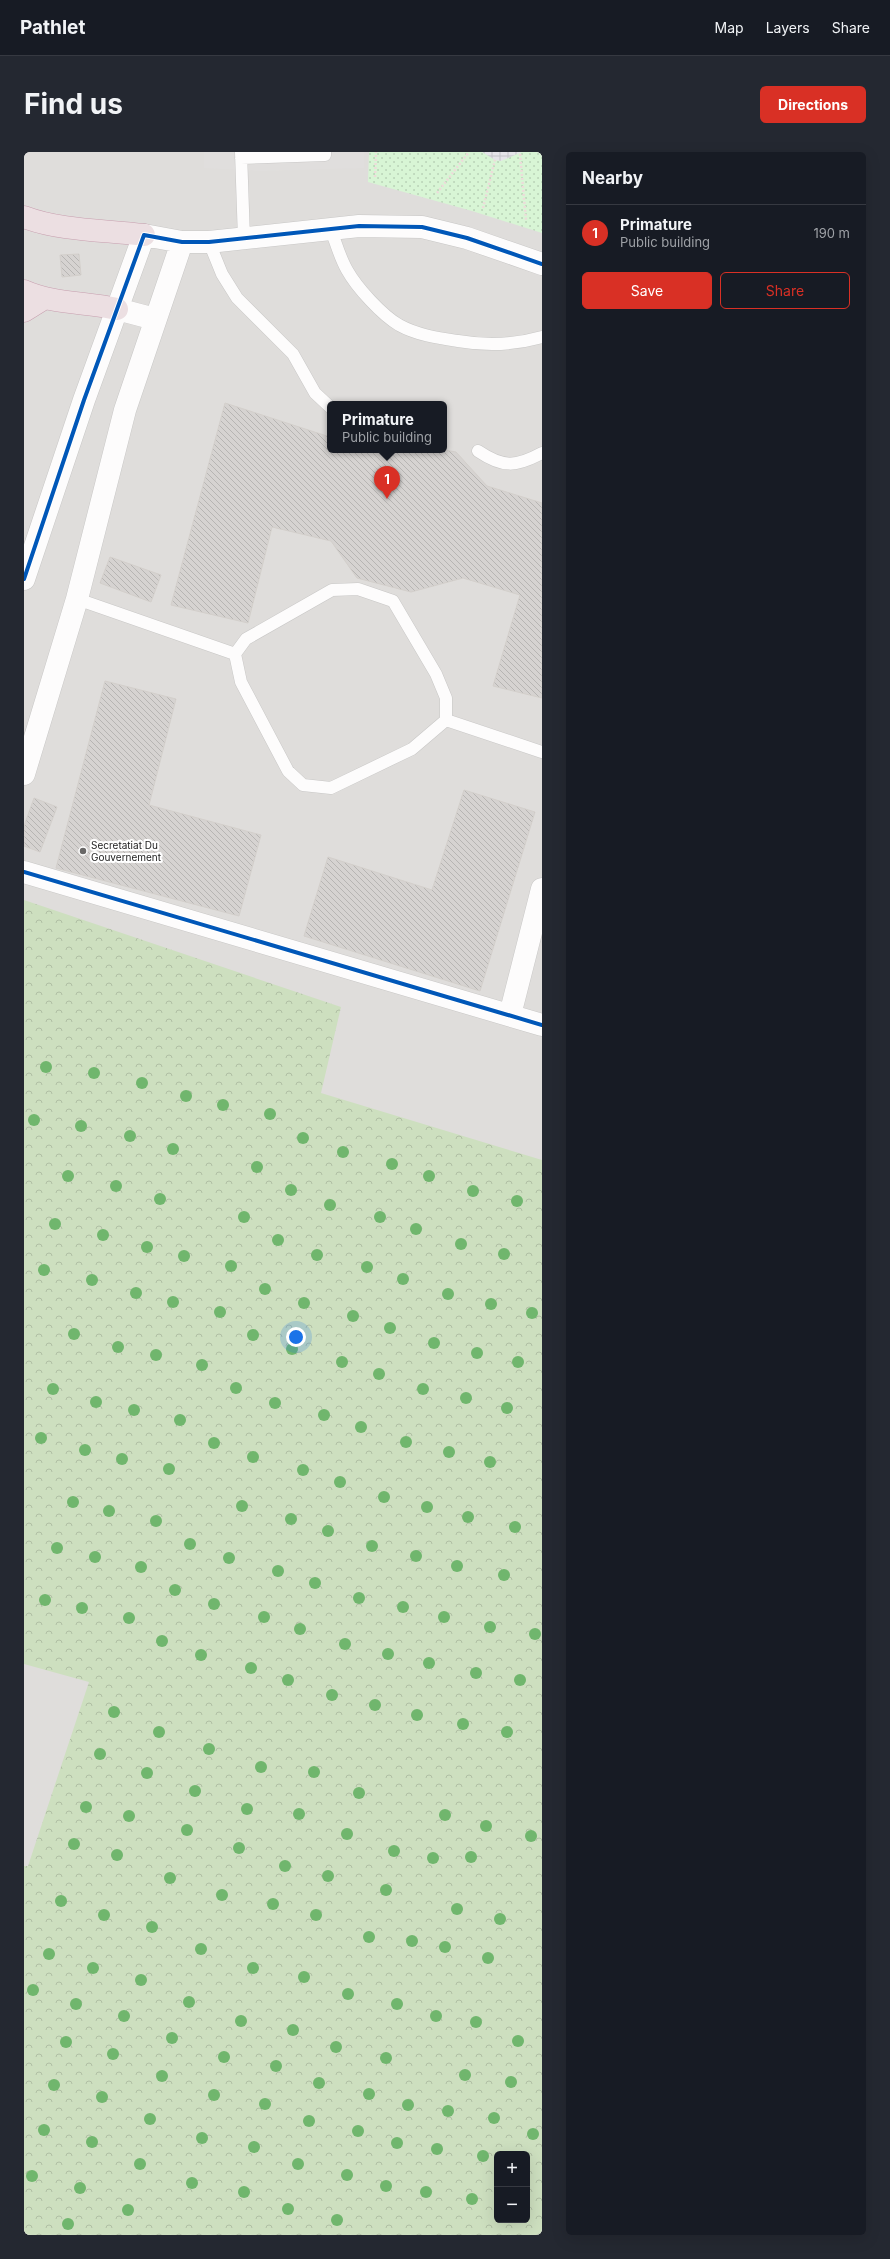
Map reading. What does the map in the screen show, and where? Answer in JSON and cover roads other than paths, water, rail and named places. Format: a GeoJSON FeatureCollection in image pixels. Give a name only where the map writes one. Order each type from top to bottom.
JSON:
{"type":"FeatureCollection","features":[{"type":"Feature","properties":{"kind":"highway"},"geometry":{"type":"LineString","coordinates":[[24,217],[34,221],[144,235]]}},
{"type":"Feature","properties":{"kind":"highway"},"geometry":{"type":"LineString","coordinates":[[24,291],[45,298],[94,304],[117,309]]}},
{"type":"Feature","properties":{"kind":"highway"},"geometry":{"type":"LineString","coordinates":[[24,311],[45,298]]}},
{"type":"Feature","properties":{"kind":"street"},"geometry":{"type":"LineString","coordinates":[[24,579],[144,235],[182,242],[209,242],[331,230],[366,225],[422,227],[467,238],[542,264]]}},
{"type":"Feature","properties":{"kind":"street"},"geometry":{"type":"LineString","coordinates":[[24,774],[77,599],[125,410],[182,242]]}},
{"type":"Feature","properties":{"kind":"street"},"geometry":{"type":"LineString","coordinates":[[117,309],[155,319]]}},
{"type":"Feature","properties":{"kind":"street"},"geometry":{"type":"LineString","coordinates":[[24,872],[542,1025]]}},
{"type":"Feature","properties":{"kind":"street"},"geometry":{"type":"LineString","coordinates":[[510,1015],[542,889]]}},
{"type":"Feature","properties":{"kind":"lane"},"geometry":{"type":"LineString","coordinates":[[244,239],[241,155],[325,154],[325,152]]}},
{"type":"Feature","properties":{"kind":"lane"},"geometry":{"type":"LineString","coordinates":[[331,230],[347,270],[375,304],[399,325],[427,336],[475,344],[499,345],[525,342],[542,337]]}},
{"type":"Feature","properties":{"kind":"lane"},"geometry":{"type":"LineString","coordinates":[[209,242],[222,274],[237,298],[293,354],[315,393],[327,404]]}},
{"type":"Feature","properties":{"kind":"lane"},"geometry":{"type":"LineString","coordinates":[[478,451],[496,461],[516,464],[542,453]]}},
{"type":"Feature","properties":{"kind":"lane"},"geometry":{"type":"LineString","coordinates":[[358,589],[393,601],[436,674],[446,698],[446,720],[412,749],[331,788],[303,785],[288,771],[241,682],[234,654],[246,639],[332,590],[358,589]]}},
{"type":"Feature","properties":{"kind":"lane"},"geometry":{"type":"LineString","coordinates":[[77,599],[234,654]]}},
{"type":"Feature","properties":{"kind":"lane"},"geometry":{"type":"LineString","coordinates":[[446,720],[542,752]]}},
{"type":"Feature","properties":{"kind":"place","name":"Primature"},"geometry":{"type":"Point","coordinates":[387,499]}},
{"type":"Feature","properties":{"kind":"place","name":"Secretatiat Du Gouvernement"},"geometry":{"type":"Point","coordinates":[83,851]}}]}
